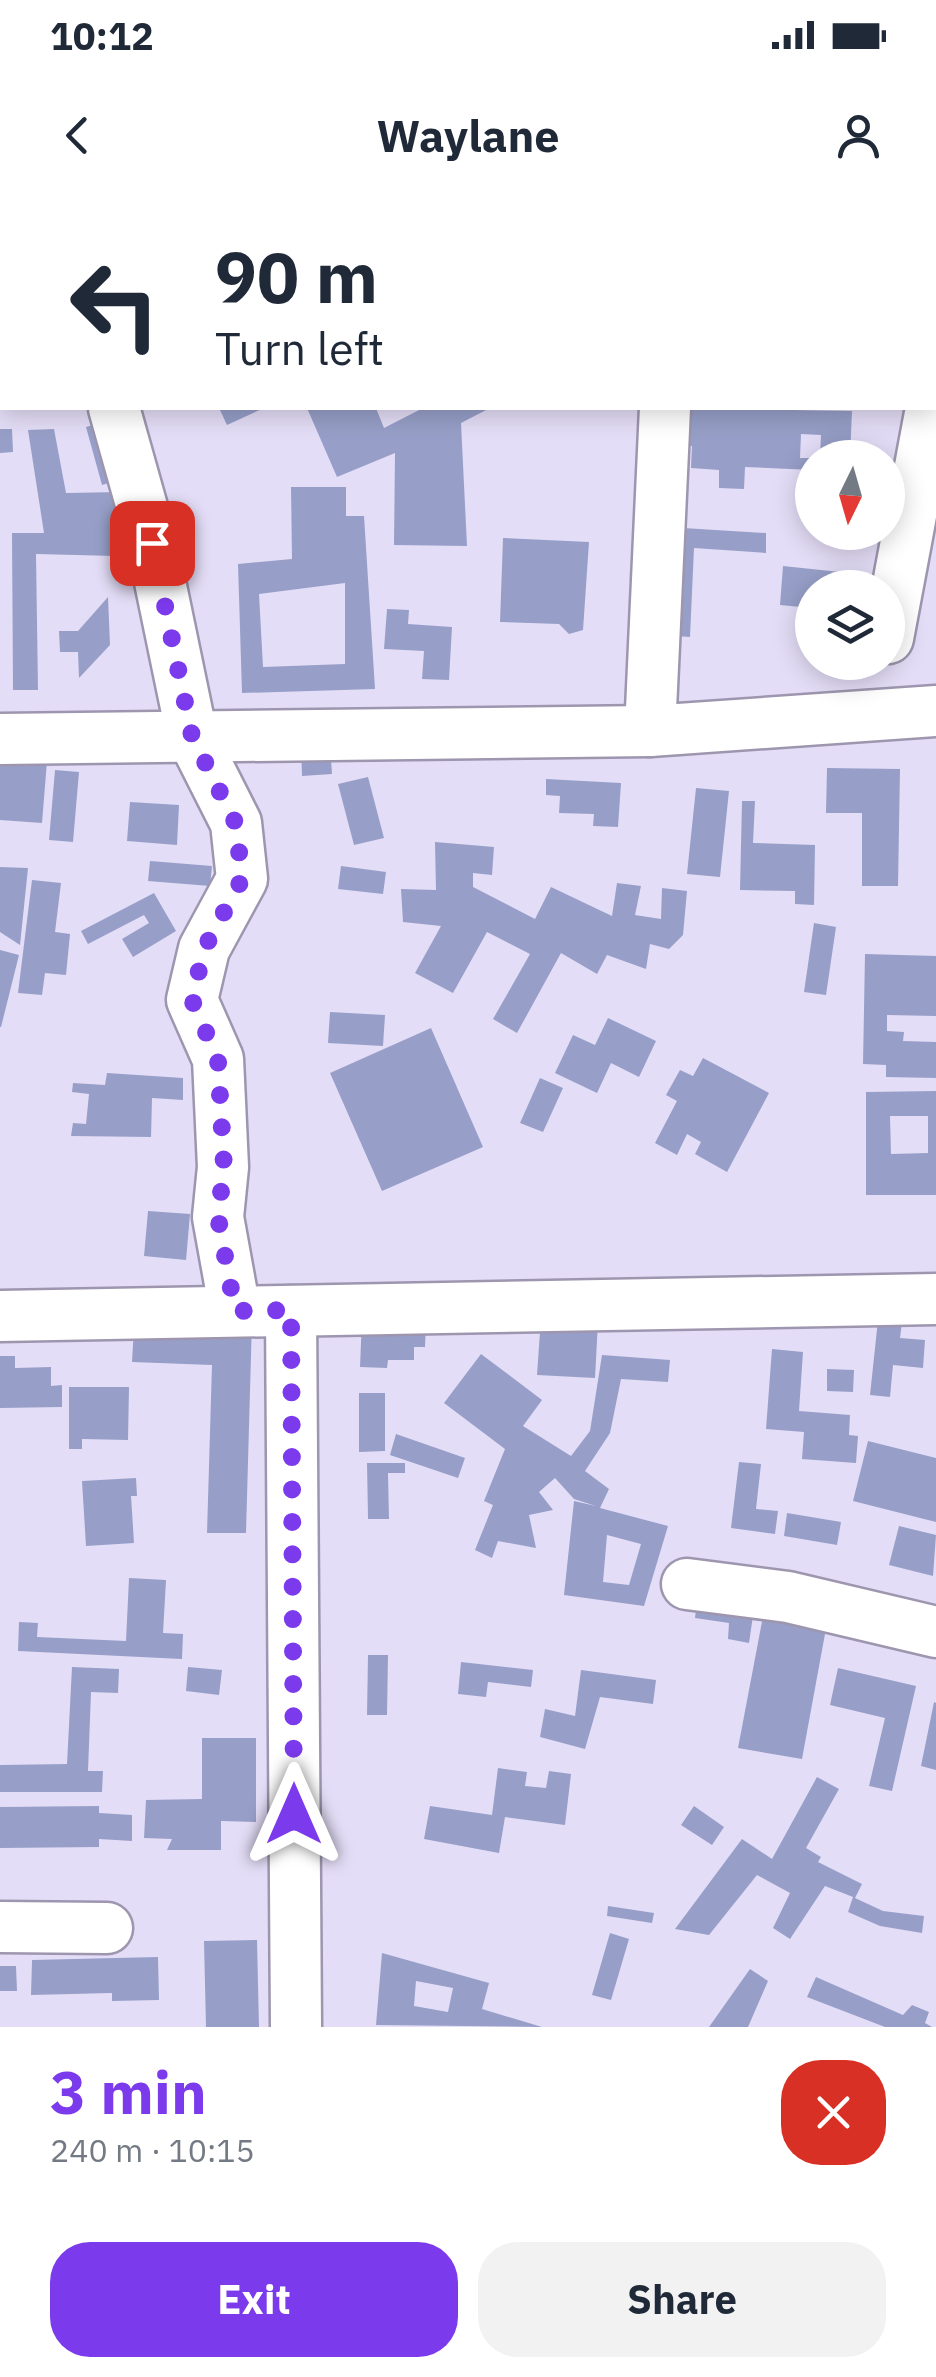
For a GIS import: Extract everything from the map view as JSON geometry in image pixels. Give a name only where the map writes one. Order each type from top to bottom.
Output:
[{"type":"street","points":[[115,410],[152,543],[192,736],[236,824],[242,879],[204,949],[192,1000],[218,1060],[224,1167],[218,1217],[235,1311]]},
{"type":"street","points":[[650,731],[664,410]]},
{"type":"street","points":[[901,570],[931,410]]},
{"type":"street","points":[[873,714],[880,680]]},
{"type":"street","points":[[0,739],[650,731],[936,711]]},
{"type":"street","points":[[0,1316],[936,1299]]},
{"type":"street","points":[[291,1310],[296,2027]]},
{"type":"street","points":[[686,1584],[788,1597],[936,1632]]},
{"type":"street","points":[[0,1927],[107,1928]]},
{"type":"building","points":[[220,410],[260,410],[227,425]]},
{"type":"building","points":[[308,410],[377,410],[384,428],[419,410],[486,410],[461,423],[467,546],[394,545],[395,453],[337,477]]},
{"type":"building","points":[[675,410],[852,411],[851,440],[821,440],[821,435],[801,434],[801,440],[795,440],[795,469],[745,467],[744,489],[719,488],[719,470],[691,468],[692,446],[672,445]]},
{"type":"building","points":[[99,423],[116,481],[102,485],[86,427]]},
{"type":"building","points":[[0,429],[12,429],[13,452],[0,453]]},
{"type":"building","points":[[54,429],[66,493],[121,492],[136,578],[118,577],[115,556],[36,554],[38,690],[13,690],[12,533],[44,533],[28,430]]},
{"type":"building","points":[[291,487],[346,487],[346,516],[364,516],[375,689],[242,693],[238,564],[292,559]],"holes":[[[345,583],[345,664],[263,667],[259,594]]]},
{"type":"building","points":[[667,527],[766,533],[766,553],[694,548],[690,637],[661,635]]},
{"type":"building","points":[[503,538],[589,542],[583,630],[569,634],[559,624],[500,622]]},
{"type":"building","points":[[783,566],[821,570],[795,570],[795,606],[780,605]]},
{"type":"building","points":[[108,597],[110,645],[79,678],[78,652],[60,652],[59,631],[78,631]]},
{"type":"building","points":[[387,609],[409,610],[408,624],[452,627],[449,680],[422,679],[424,651],[384,649]]},
{"type":"building","points":[[330,744],[332,774],[302,776],[301,746]]},
{"type":"building","points":[[0,757],[47,761],[42,823],[0,820]]},
{"type":"building","points":[[827,768],[900,769],[898,886],[862,886],[862,813],[826,813]]},
{"type":"building","points":[[55,770],[79,772],[73,842],[49,840]]},
{"type":"building","points":[[368,777],[384,838],[354,845],[338,784]]},
{"type":"building","points":[[546,779],[621,783],[618,827],[593,826],[594,814],[559,813],[560,796],[546,795]]},
{"type":"building","points":[[696,788],[729,791],[720,877],[687,874]]},
{"type":"building","points":[[742,801],[755,801],[753,843],[815,845],[814,905],[795,904],[795,891],[740,890]]},
{"type":"building","points":[[130,802],[179,805],[177,845],[127,841]]},
{"type":"building","points":[[435,842],[494,847],[492,875],[473,873],[473,887],[535,919],[551,887],[612,916],[617,883],[641,886],[635,915],[661,919],[662,888],[687,891],[683,935],[669,949],[650,944],[646,969],[607,955],[597,974],[561,953],[517,1033],[493,1019],[530,954],[487,932],[453,993],[415,973],[441,926],[403,922],[401,889],[436,890]]},
{"type":"building","points":[[150,861],[212,866],[210,886],[148,881]]},
{"type":"building","points":[[341,866],[386,872],[383,894],[338,889]]},
{"type":"building","points":[[0,867],[28,868],[20,945],[0,932]]},
{"type":"building","points":[[32,880],[61,883],[55,932],[70,934],[66,975],[45,973],[42,995],[18,993]]},
{"type":"building","points":[[154,893],[176,931],[133,957],[122,939],[149,923],[144,915],[88,944],[81,931]]},
{"type":"building","points":[[814,923],[836,927],[826,995],[804,992]]},
{"type":"building","points":[[0,950],[19,955],[1,1027],[0,1027]]},
{"type":"building","points":[[865,954],[936,956],[936,1016],[887,1015],[887,1031],[904,1032],[903,1041],[936,1042],[936,1078],[886,1077],[886,1065],[863,1064]]},
{"type":"building","points":[[330,1012],[385,1015],[383,1046],[328,1043]]},
{"type":"building","points":[[608,1018],[656,1041],[639,1077],[611,1063],[597,1093],[555,1073],[573,1035],[595,1045]]},
{"type":"building","points":[[431,1028],[483,1147],[382,1191],[330,1073]]},
{"type":"building","points":[[703,1058],[769,1093],[727,1172],[695,1154],[701,1142],[687,1134],[677,1155],[655,1143],[677,1101],[666,1095],[680,1070],[693,1076]]},
{"type":"building","points":[[107,1073],[183,1078],[183,1100],[152,1098],[151,1137],[71,1136],[73,1123],[86,1124],[89,1094],[72,1092],[73,1083],[105,1085]]},
{"type":"building","points":[[540,1078],[563,1088],[543,1132],[520,1123]]},
{"type":"building","points":[[936,1091],[936,1195],[866,1195],[866,1092]],"holes":[[[890,1116],[928,1116],[928,1153],[891,1154]]]},
{"type":"building","points":[[148,1211],[190,1214],[186,1260],[144,1256]]},
{"type":"building","points":[[362,1318],[426,1320],[425,1347],[414,1347],[414,1360],[388,1360],[387,1368],[360,1367]]},
{"type":"building","points":[[541,1318],[598,1322],[595,1378],[537,1375]]},
{"type":"building","points":[[252,1320],[246,1533],[207,1533],[212,1365],[132,1362],[134,1327]]},
{"type":"building","points":[[878,1320],[902,1322],[900,1338],[925,1340],[923,1368],[893,1365],[890,1397],[870,1395]]},
{"type":"building","points":[[772,1349],[803,1352],[799,1411],[850,1415],[849,1435],[858,1436],[856,1463],[802,1459],[804,1432],[766,1429]]},
{"type":"building","points":[[481,1354],[542,1400],[523,1426],[571,1456],[590,1431],[602,1355],[670,1360],[668,1382],[621,1379],[610,1433],[585,1471],[609,1489],[600,1508],[668,1526],[644,1606],[564,1595],[574,1501],[596,1506],[574,1499],[555,1478],[539,1492],[553,1510],[529,1515],[536,1548],[498,1541],[492,1558],[475,1550],[493,1505],[484,1501],[505,1449],[444,1403]],"holes":[[[607,1535],[641,1544],[629,1585],[603,1582]]]},
{"type":"building","points":[[0,1356],[15,1356],[15,1368],[51,1367],[51,1386],[62,1385],[62,1407],[0,1408]]},
{"type":"building","points":[[827,1369],[854,1370],[853,1392],[827,1391]]},
{"type":"building","points":[[69,1387],[129,1387],[128,1440],[82,1439],[82,1449],[69,1449]]},
{"type":"building","points":[[359,1393],[385,1393],[385,1451],[359,1452]]},
{"type":"building","points":[[396,1434],[465,1458],[458,1478],[390,1455]]},
{"type":"building","points":[[868,1441],[936,1458],[936,1522],[853,1501]]},
{"type":"building","points":[[739,1462],[761,1464],[756,1509],[778,1511],[775,1534],[731,1528]]},
{"type":"building","points":[[367,1463],[405,1463],[405,1473],[388,1473],[389,1519],[368,1519]]},
{"type":"building","points":[[136,1478],[137,1496],[131,1496],[134,1543],[86,1546],[82,1481]]},
{"type":"building","points":[[787,1513],[841,1522],[837,1545],[784,1536]]},
{"type":"building","points":[[899,1526],[936,1535],[933,1576],[889,1565]]},
{"type":"building","points":[[129,1578],[166,1580],[163,1633],[183,1634],[182,1659],[18,1651],[19,1622],[38,1623],[37,1637],[126,1641]]},
{"type":"building","points":[[698,1594],[755,1602],[749,1643],[728,1639],[729,1623],[695,1618]]},
{"type":"building","points":[[764,1611],[827,1623],[802,1759],[738,1748]]},
{"type":"building","points":[[368,1655],[388,1655],[387,1715],[367,1715]]},
{"type":"building","points":[[461,1662],[533,1670],[531,1687],[488,1682],[486,1697],[458,1694]]},
{"type":"building","points":[[72,1667],[119,1669],[118,1693],[91,1692],[88,1771],[103,1771],[102,1792],[0,1792],[0,1765],[67,1764]]},
{"type":"building","points":[[188,1667],[222,1670],[219,1695],[186,1691]]},
{"type":"building","points":[[838,1668],[916,1686],[892,1791],[869,1786],[885,1718],[830,1705]]},
{"type":"building","points":[[581,1670],[656,1680],[653,1704],[600,1697],[585,1749],[540,1737],[545,1709],[575,1716]]},
{"type":"building","points":[[936,1703],[936,1770],[921,1766]]},
{"type":"building","points":[[202,1738],[256,1738],[256,1822],[221,1821],[221,1850],[167,1850],[172,1839],[144,1838],[146,1800],[202,1799]]},
{"type":"building","points":[[498,1768],[527,1772],[525,1786],[546,1788],[549,1771],[571,1774],[565,1825],[505,1817],[499,1853],[424,1839],[430,1806],[492,1815]]},
{"type":"building","points":[[817,1777],[839,1789],[806,1848],[821,1857],[818,1862],[862,1884],[855,1898],[883,1911],[924,1916],[922,1933],[880,1926],[848,1912],[853,1897],[825,1886],[790,1939],[773,1928],[790,1893],[757,1875],[709,1935],[675,1929],[742,1839],[772,1859]]},
{"type":"building","points":[[99,1806],[99,1813],[132,1815],[132,1841],[99,1839],[99,1847],[0,1848],[0,1807]]},
{"type":"building","points":[[694,1806],[724,1827],[712,1845],[681,1825]]},
{"type":"building","points":[[608,1906],[654,1913],[652,1923],[607,1916]]},
{"type":"building","points":[[610,1933],[629,1939],[611,2000],[592,1995]]},
{"type":"building","points":[[257,1940],[259,2027],[206,2027],[204,1941]]},
{"type":"building","points":[[382,1953],[489,1983],[482,2009],[542,2027],[376,2025]],"holes":[[[416,1981],[453,1988],[448,2012],[414,2006]]]},
{"type":"building","points":[[158,1957],[159,2000],[112,2001],[112,1993],[31,1995],[32,1960]]},
{"type":"building","points":[[0,1966],[16,1966],[17,1991],[0,1991]]},
{"type":"building","points":[[750,1969],[768,1981],[748,2027],[709,2027]]},
{"type":"building","points":[[816,1977],[903,2015],[912,2005],[929,2012],[925,2023],[932,2027],[885,2027],[807,1997]]},
{"type":"route","points":[[152,543],[192,736],[236,824],[242,879],[204,949],[192,1000],[218,1060],[224,1167],[218,1217],[225,1262],[235,1311],[291,1310],[294,1814]]}]
